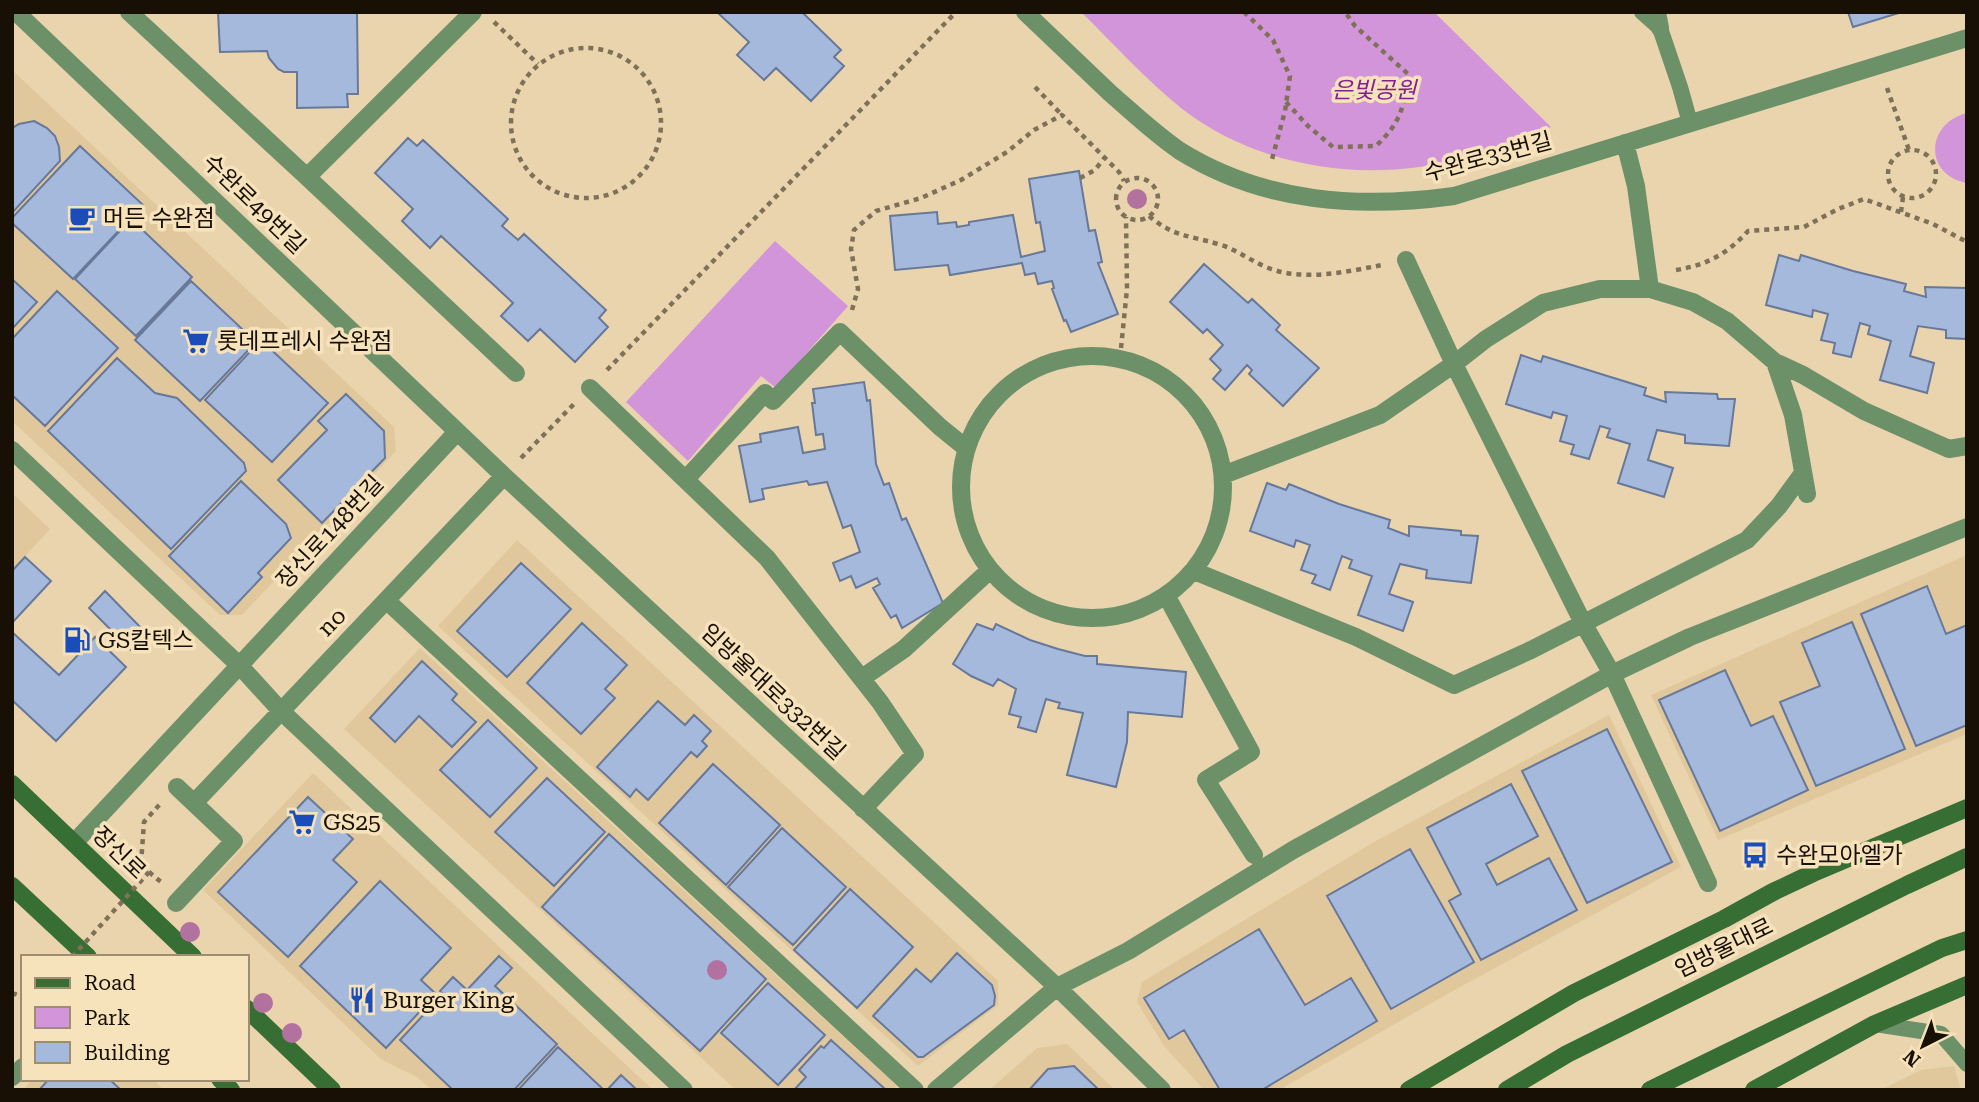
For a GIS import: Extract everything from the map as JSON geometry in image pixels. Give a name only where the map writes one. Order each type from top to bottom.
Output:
[{"type":"main road","name":"장신로","points":[[12,784],[191,955]]},
{"type":"main road","points":[[1409,1090],[1574,993],[1773,892],[1967,808]]},
{"type":"main road","name":"임방울대로","points":[[1507,1090],[1579,1048],[1907,885],[1967,858]]},
{"type":"main road","points":[[15,893],[86,955]]},
{"type":"main road","points":[[1650,1090],[1942,948],[1967,940]]},
{"type":"main road","points":[[1754,1090],[1875,1024],[1967,985]]},
{"type":"main road","points":[[248,1010],[332,1090]]},
{"type":"street","name":"수완로49번길","points":[[16,12],[457,432]]},
{"type":"street","points":[[129,12],[516,373]]},
{"type":"street","points":[[307,177],[473,12]]},
{"type":"street","name":"수완로33번길","points":[[1025,12],[1147,126],[1204,164],[1263,187],[1296,196],[1371,204],[1415,202],[1454,196],[1967,38]]},
{"type":"street","points":[[1625,144],[1636,186],[1649,283]]},
{"type":"street","points":[[1406,260],[1454,364],[1583,623],[1612,674],[1708,883]]},
{"type":"street","points":[[1223,475],[1380,415],[1543,303],[1600,289],[1649,283],[1693,302],[1727,321],[1775,362],[1803,375],[1864,411],[1949,449],[1967,446]]},
{"type":"street","points":[[686,478],[765,393],[774,401],[840,332],[940,427],[966,448]]},
{"type":"street","points":[[1079,356],[1120,358],[1154,371],[1176,386],[1194,404],[1208,425],[1218,449],[1223,475],[1223,500],[1218,526],[1208,550],[1194,571],[1166,595],[1130,613],[1105,618],[1079,618],[1054,613],[1030,603],[1008,588],[990,570],[976,548],[966,524],[961,499],[961,473],[966,448],[976,424],[990,403],[1008,385],[1030,371],[1054,360],[1079,356]]},
{"type":"street","points":[[1775,362],[1793,415],[1807,494]]},
{"type":"street","points":[[590,388],[767,558],[862,678],[915,754],[863,809]]},
{"type":"street","name":"임방울대로332번길","points":[[457,432],[1056,987],[1162,1090]]},
{"type":"street","name":"장신로148번길","points":[[74,843],[457,432]]},
{"type":"street","points":[[12,450],[240,666],[281,711],[684,1090]]},
{"type":"street","points":[[1194,571],[1356,637],[1454,685],[1531,650],[1747,540],[1779,506],[1803,473]]},
{"type":"street","name":"no","points":[[195,802],[503,476]]},
{"type":"street","points":[[936,1090],[1056,987],[1105,963],[1293,850],[1612,674],[1690,637],[1967,527]]},
{"type":"street","points":[[862,678],[904,649],[990,570]]},
{"type":"street","points":[[1166,595],[1251,752],[1206,780],[1254,855]]},
{"type":"street","points":[[387,601],[915,1090]]},
{"type":"street","points":[[175,897],[234,841],[177,787]]},
{"type":"lane","points":[[1642,12],[1658,20],[1681,86],[1690,123]]},
{"type":"lane","points":[[1875,1024],[1941,1034],[1967,1064]]},
{"type":"path","points":[[503,476],[956,12]]},
{"type":"path","points":[[1244,12],[1273,40],[1290,76],[1273,156],[1263,187]]},
{"type":"path","points":[[1286,102],[1308,126],[1333,147],[1376,146],[1394,129],[1405,101],[1408,74],[1355,26],[1346,12]]},
{"type":"path","points":[[492,21],[538,64]]},
{"type":"path","points":[[583,47],[603,49],[621,56],[637,67],[650,82],[662,120],[660,140],[653,158],[642,174],[627,187],[609,195],[589,199],[569,197],[551,190],[535,178],[522,163],[510,126],[512,106],[519,88],[538,64],[563,51],[583,47]]},
{"type":"path","points":[[1886,83],[1909,150]]},
{"type":"path","points":[[1035,87],[1105,157],[1124,181]]},
{"type":"path","points":[[840,332],[850,317],[858,289],[851,249],[854,229],[876,211],[921,198],[961,180],[1007,152],[1034,130],[1062,115]]},
{"type":"path","points":[[1909,150],[1920,151],[1929,157],[1935,167],[1933,187],[1924,195],[1914,198],[1903,197],[1895,191],[1889,182],[1887,171],[1891,161],[1899,153],[1909,150]]},
{"type":"path","points":[[1080,178],[1094,170],[1105,157]]},
{"type":"path","points":[[1133,177],[1151,183],[1158,200],[1149,216],[1140,220],[1126,217],[1117,207],[1115,197],[1124,181],[1133,177]]},
{"type":"path","points":[[1901,212],[1903,197]]},
{"type":"path","points":[[1649,283],[1698,266],[1733,248],[1748,231],[1804,227],[1864,199],[1933,223],[1967,242]]},
{"type":"path","points":[[1149,216],[1161,227],[1181,236],[1216,243],[1238,251],[1264,267],[1286,274],[1311,275],[1406,260]]},
{"type":"path","points":[[1120,358],[1127,289],[1126,217]]},
{"type":"path","points":[[74,955],[149,872],[141,863],[144,822],[177,787]]},
{"type":"shaded area","points":[[12,70],[394,427],[396,451],[242,615],[220,615],[12,421]]},
{"type":"shaded area","points":[[12,493],[50,529],[12,571]]},
{"type":"shaded area","points":[[517,540],[998,981],[998,1005],[918,1066],[438,626]]},
{"type":"shaded area","points":[[1967,555],[1967,734],[1718,840],[1651,695]]},
{"type":"shaded area","points":[[420,648],[897,1086],[892,1090],[736,1090],[344,729]]},
{"type":"shaded area","points":[[1609,715],[1681,867],[1451,992],[1279,1090],[1204,1090],[1164,1046],[1137,1002],[1142,982],[1374,842]]},
{"type":"shaded area","points":[[313,773],[653,1090],[432,1090],[417,1077],[382,1060],[203,890]]},
{"type":"shaded area","points":[[1067,1044],[1115,1090],[989,1090],[1037,1048]]},
{"type":"shaded area","points":[[1954,1066],[1961,1090],[1881,1090],[1921,1070]]},
{"type":"shaded area","points":[[31,1081],[155,1081],[164,1090],[23,1090]]},
{"type":"green space","name":"은빛공원","points":[[1081,12],[1434,12],[1551,127],[1463,158],[1415,167],[1344,169],[1275,156],[1241,144],[1210,128],[1181,108]]},
{"type":"green space","points":[[1967,113],[1967,183],[1953,178],[1943,170],[1935,149],[1937,137],[1944,127],[1953,119]]},
{"type":"green space","points":[[775,241],[848,306],[776,388],[761,376],[688,461],[626,402]]},
{"type":"building","points":[[218,12],[357,12],[358,94],[347,94],[348,107],[297,108],[297,72],[278,69],[267,51],[220,52]]},
{"type":"building","points":[[717,12],[802,12],[841,50],[834,57],[844,66],[811,101],[776,68],[764,80],[737,55],[749,42]]},
{"type":"building","points":[[1848,12],[1902,12],[1853,27]]},
{"type":"building","points":[[34,121],[55,136],[60,161],[12,213],[12,125],[14,127]]},
{"type":"building","points":[[408,138],[417,146],[423,140],[508,219],[502,226],[518,240],[524,234],[606,310],[599,318],[608,327],[575,362],[540,329],[528,341],[501,316],[513,303],[441,236],[430,248],[402,221],[413,209],[375,173]]},
{"type":"building","points":[[80,146],[143,205],[73,279],[12,223],[12,218]]},
{"type":"building","points":[[1079,171],[1089,231],[1095,230],[1102,262],[1098,263],[1118,314],[1071,332],[1052,289],[1052,281],[1038,284],[1035,273],[1025,275],[1022,263],[950,275],[948,265],[895,270],[890,216],[937,212],[938,224],[956,222],[957,227],[969,225],[969,222],[1013,215],[1021,257],[1045,251],[1040,222],[1036,223],[1029,179]]},
{"type":"building","points":[[131,219],[192,277],[136,336],[75,279]]},
{"type":"building","points":[[1779,255],[1799,261],[1801,255],[1906,284],[1904,291],[1926,297],[1925,287],[1967,288],[1967,339],[1946,338],[1946,330],[1918,326],[1910,356],[1934,363],[1927,393],[1880,380],[1891,341],[1868,334],[1870,326],[1860,323],[1851,357],[1833,353],[1835,343],[1821,340],[1828,314],[1813,310],[1812,317],[1766,305]]},
{"type":"building","points":[[1204,264],[1248,303],[1252,299],[1280,325],[1276,330],[1319,368],[1283,406],[1249,374],[1252,370],[1247,365],[1225,390],[1213,379],[1221,370],[1210,359],[1223,345],[1207,329],[1203,333],[1170,302]]},
{"type":"building","points":[[12,279],[37,302],[12,329]]},
{"type":"building","name":"롯데프레시 수완점","points":[[191,281],[256,342],[200,401],[135,340]]},
{"type":"building","points":[[57,291],[118,348],[45,426],[12,395],[12,339]]},
{"type":"building","points":[[261,340],[328,403],[272,462],[205,400]]},
{"type":"building","points":[[1521,355],[1541,362],[1543,356],[1646,388],[1644,395],[1666,402],[1665,392],[1717,394],[1718,399],[1735,399],[1729,446],[1685,443],[1685,435],[1657,430],[1648,460],[1673,468],[1664,497],[1618,483],[1630,444],[1607,437],[1610,429],[1600,426],[1589,459],[1571,454],[1574,445],[1560,441],[1567,416],[1553,412],[1551,418],[1506,404]]},
{"type":"building","points":[[117,358],[155,393],[177,398],[244,463],[246,471],[171,549],[48,431]]},
{"type":"building","points":[[864,382],[867,401],[870,400],[876,464],[884,485],[889,483],[902,520],[906,518],[943,603],[902,628],[896,615],[891,618],[873,588],[880,584],[877,578],[856,588],[851,576],[840,581],[833,563],[860,552],[851,525],[843,528],[827,482],[809,485],[807,481],[762,489],[764,499],[750,502],[739,446],[761,442],[760,434],[798,427],[803,453],[825,449],[823,434],[816,435],[813,389]]},
{"type":"building","points":[[346,394],[384,431],[385,458],[322,523],[278,480],[327,430],[318,421]]},
{"type":"building","points":[[241,481],[286,524],[291,538],[258,573],[262,577],[228,613],[169,556]]},
{"type":"building","points":[[1267,483],[1286,490],[1289,484],[1390,520],[1388,528],[1409,536],[1409,526],[1461,531],[1461,535],[1478,536],[1471,583],[1426,578],[1427,570],[1400,564],[1389,594],[1413,602],[1403,631],[1358,615],[1372,576],[1349,568],[1352,560],[1342,556],[1330,590],[1312,583],[1316,575],[1301,570],[1310,545],[1296,540],[1294,547],[1250,531]]},
{"type":"building","points":[[25,557],[51,581],[12,623],[12,571]]},
{"type":"building","points":[[521,563],[571,609],[507,677],[457,631]]},
{"type":"building","points":[[1927,586],[1946,634],[1967,625],[1967,725],[1916,746],[1861,614]]},
{"type":"building","points":[[105,591],[147,634],[131,650],[89,608]]},
{"type":"building","points":[[1852,622],[1905,749],[1816,786],[1780,702],[1820,686],[1802,643]]},
{"type":"building","points":[[582,623],[627,665],[605,689],[615,698],[581,734],[527,683]]},
{"type":"building","points":[[977,624],[993,630],[996,624],[1030,640],[1058,649],[1085,656],[1097,656],[1097,664],[1186,672],[1182,717],[1128,712],[1127,742],[1116,787],[1067,775],[1083,713],[1058,708],[1060,703],[1046,699],[1036,732],[1018,727],[1021,717],[1009,714],[1016,689],[998,679],[993,686],[953,664]]},
{"type":"building","points":[[12,632],[59,675],[95,637],[126,667],[56,741],[12,700]]},
{"type":"building","points":[[422,661],[457,694],[452,700],[476,722],[452,747],[419,716],[395,742],[370,718]]},
{"type":"building","points":[[1725,670],[1751,726],[1773,716],[1808,790],[1720,831],[1659,700]]},
{"type":"building","points":[[658,701],[685,725],[694,715],[711,731],[702,741],[707,746],[697,757],[691,752],[648,800],[636,789],[630,797],[597,767]]},
{"type":"building","points":[[488,720],[537,768],[490,817],[440,770]]},
{"type":"building","points":[[1607,729],[1672,862],[1587,903],[1522,771]]},
{"type":"building","points":[[713,764],[780,825],[726,885],[659,823]]},
{"type":"building","points":[[547,778],[605,832],[554,886],[495,832]]},
{"type":"building","points":[[1511,784],[1538,836],[1486,864],[1497,885],[1549,858],[1577,910],[1481,960],[1449,901],[1461,894],[1427,828]]},
{"type":"building","points":[[308,797],[353,839],[333,860],[357,882],[288,957],[218,892]]},
{"type":"building","points":[[782,828],[846,887],[793,945],[728,887]]},
{"type":"building","points":[[609,834],[766,979],[700,1051],[542,907]]},
{"type":"building","points":[[1410,849],[1474,962],[1391,1009],[1327,896]]},
{"type":"building","points":[[380,881],[451,948],[421,980],[436,994],[386,1048],[300,966]]},
{"type":"building","points":[[850,889],[913,947],[857,1008],[794,950]]},
{"type":"building","points":[[1259,929],[1305,1005],[1351,978],[1377,1021],[1262,1090],[1220,1090],[1184,1030],[1169,1039],[1144,998]]},
{"type":"building","points":[[957,953],[992,985],[994,1005],[923,1057],[918,1057],[873,1016],[916,969],[931,982]]},
{"type":"building","points":[[499,956],[512,968],[495,986],[557,1044],[514,1090],[453,1090],[400,1040],[443,994],[440,991],[453,977],[467,990]]},
{"type":"building","points":[[768,983],[825,1035],[778,1085],[721,1033]]},
{"type":"building","points":[[831,1040],[885,1089],[794,1090],[806,1077],[799,1070],[821,1046],[824,1048]]},
{"type":"building","points":[[558,1047],[604,1090],[518,1090]]},
{"type":"building","points":[[1074,1066],[1099,1090],[1029,1090],[1048,1069]]},
{"type":"building","points":[[621,1075],[637,1090],[607,1090]]},
{"type":"building","points":[[47,1081],[111,1081],[121,1090],[39,1090]]},
{"type":"place","name":"머든 수완점","points":[[82,218]]},
{"type":"place","name":"롯데프레시 수완점","points":[[196,341]]},
{"type":"place","name":"GS칼텍스","points":[[77,640]]},
{"type":"place","name":"GS25","points":[[302,822]]},
{"type":"place","name":"수완모아엘가","points":[[1755,855]]},
{"type":"place","name":"Burger King","points":[[362,1000]]}]
